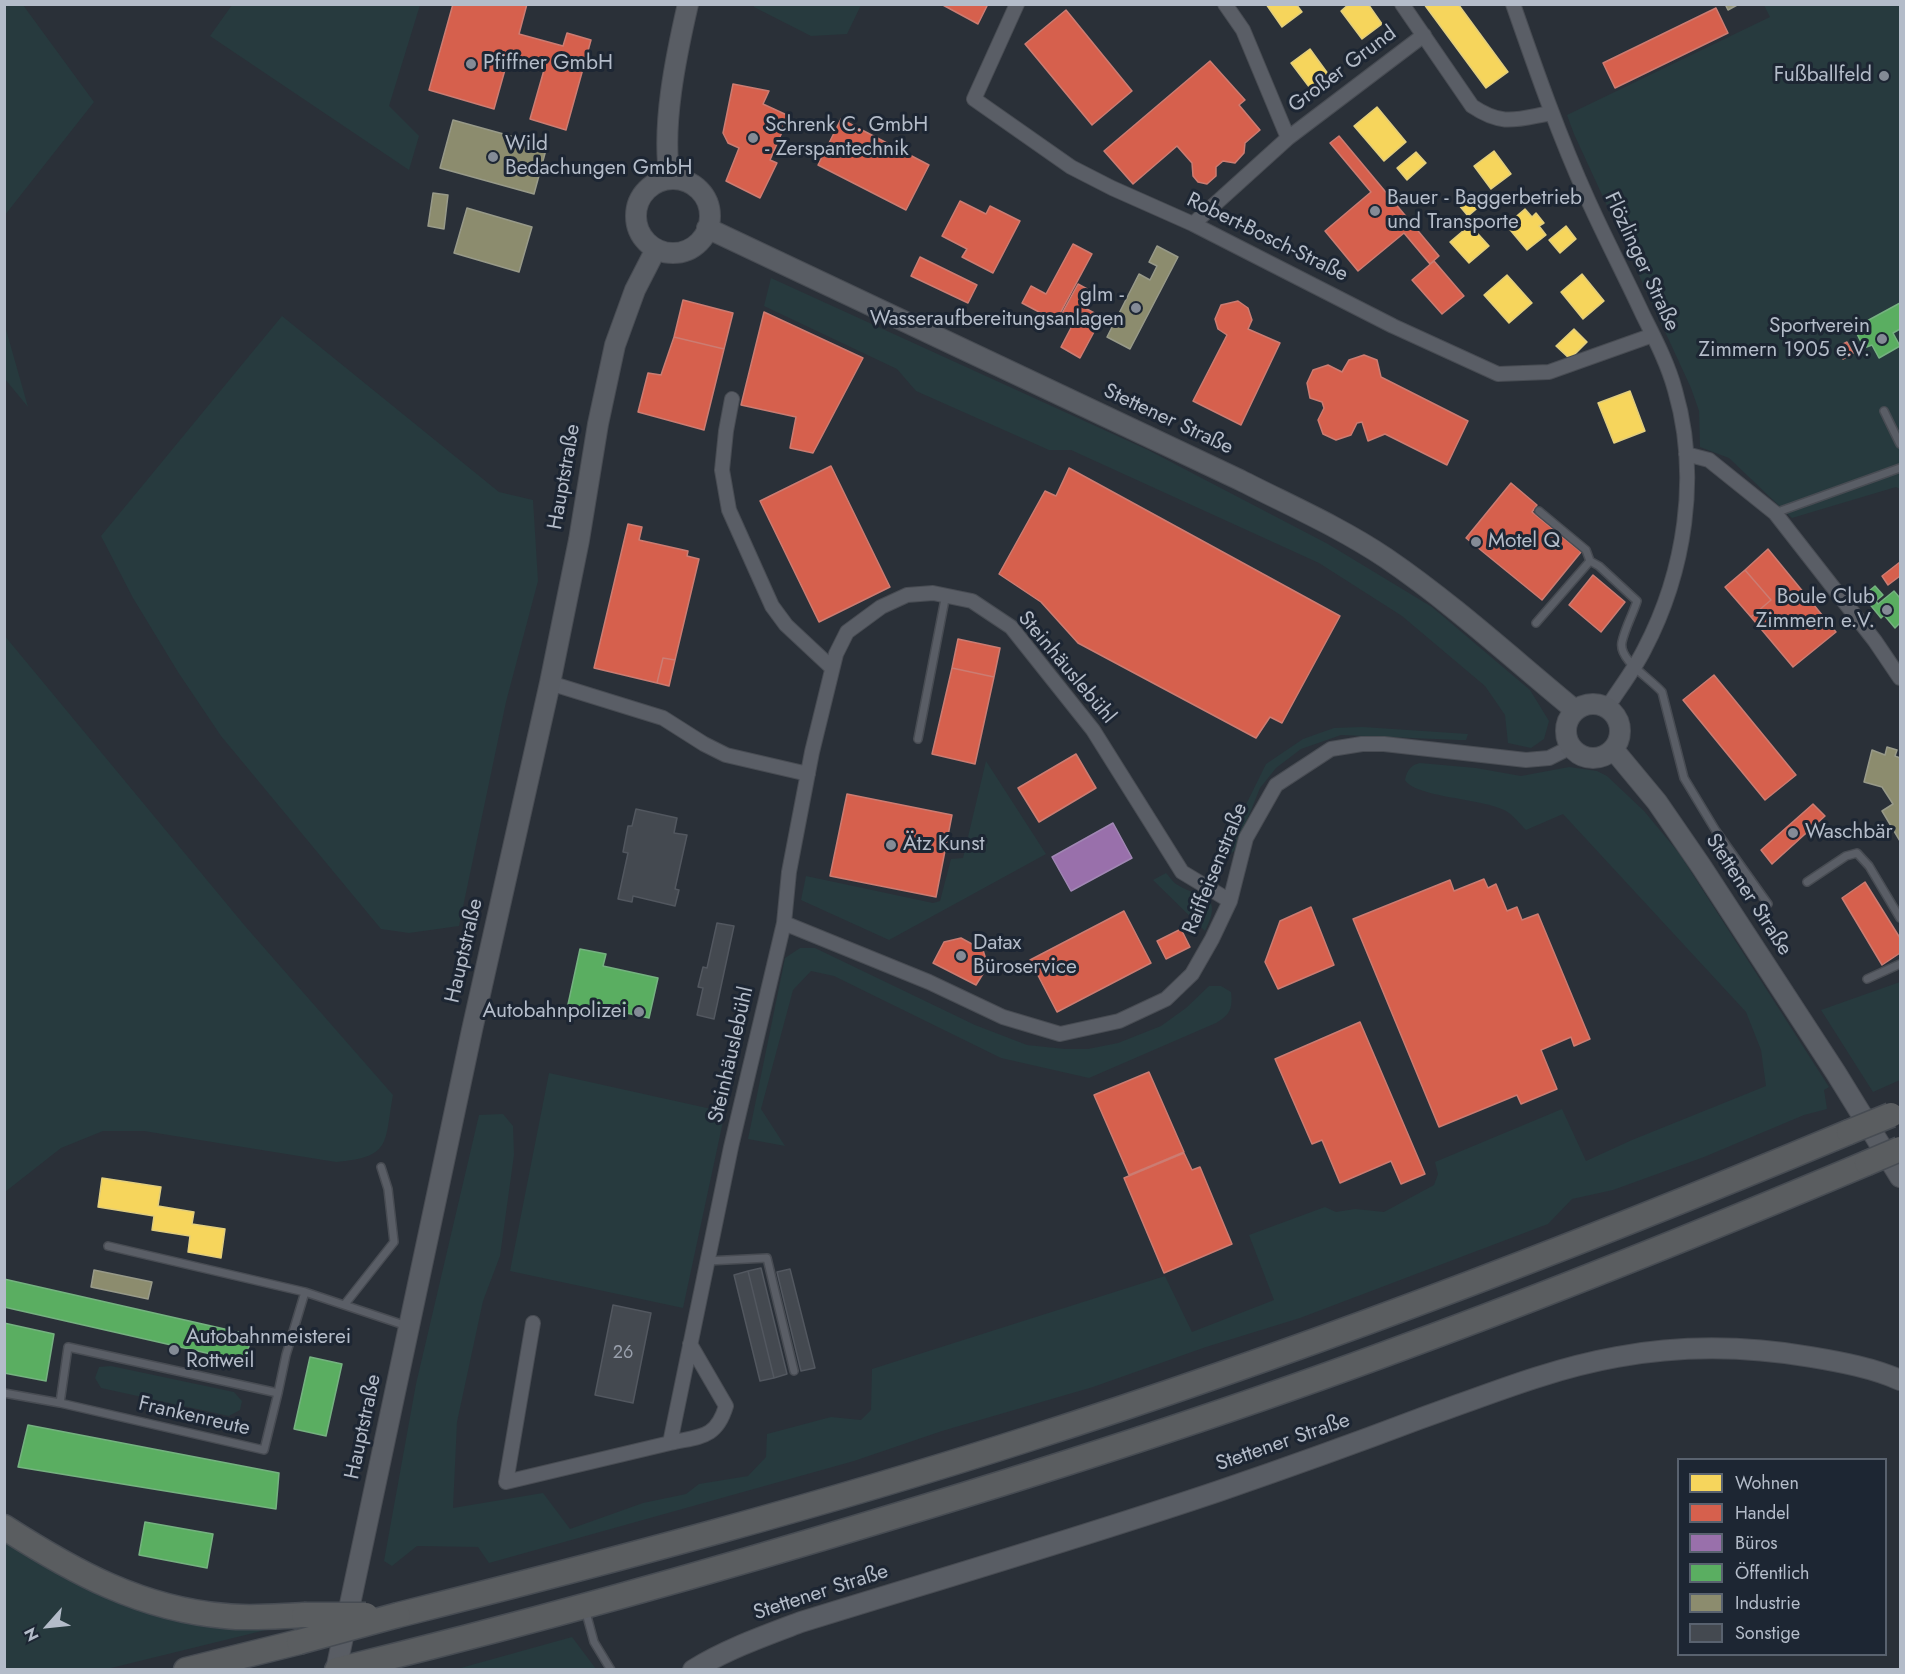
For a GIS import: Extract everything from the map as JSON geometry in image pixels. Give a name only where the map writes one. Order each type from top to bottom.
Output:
[{"type":"highway","points":[[186,1670],[596,1565],[966,1459],[1081,1422],[1316,1341],[1529,1262],[1689,1199],[1896,1112]]},
{"type":"highway","points":[[336,1670],[723,1567],[975,1492],[1240,1405],[1405,1347],[1534,1298],[1702,1232],[1900,1149]]},
{"type":"highway","points":[[4,1527],[63,1564],[105,1585],[148,1601],[188,1611],[226,1617],[398,1615]]},
{"type":"street","points":[[670,179],[669,116],[688,4]]},
{"type":"street","name":"Robert-Bosch-Straße","points":[[1017,4],[974,99],[1071,167],[1193,224],[1393,326],[1498,374],[1549,372],[1653,335]]},
{"type":"street","name":"Großer Grund","points":[[1225,4],[1243,30],[1288,138]]},
{"type":"street","points":[[1402,4],[1472,106],[1484,114],[1505,121],[1551,113]]},
{"type":"street","name":"Flözlinger Straße","points":[[1513,4],[1551,113],[1587,199],[1653,335],[1675,388],[1683,421],[1686,454],[1683,542],[1674,574],[1644,651],[1607,708]]},
{"type":"street","name":"Großer Grund","points":[[1193,224],[1288,138],[1424,35]]},
{"type":"street","points":[[670,179],[682,180],[693,185],[708,204],[707,228],[695,245],[687,250],[666,252],[656,249],[642,236],[636,218],[636,208],[640,199],[652,185],[670,179]]},
{"type":"street","name":"Stettener Straße","points":[[707,228],[1240,480],[1323,522],[1385,557],[1575,710]]},
{"type":"street","name":"Hauptstraße","points":[[336,1670],[472,1030],[550,683],[615,345],[635,290],[656,249]]},
{"type":"street","points":[[732,399],[722,470],[729,510],[772,606],[786,625],[832,668]]},
{"type":"street","points":[[1686,454],[1709,460],[1775,513],[1875,641],[1900,678]]},
{"type":"street","name":"Steinhäuslebühl","points":[[670,1443],[706,1262],[784,922],[789,872],[808,774],[832,668],[847,632],[880,607],[907,596],[933,593],[972,601],[1011,627],[1093,730],[1182,872],[1230,901]]},
{"type":"street","points":[[550,683],[663,718],[726,755],[808,774]]},
{"type":"street","points":[[1589,704],[1598,704],[1607,708],[1617,718],[1620,726],[1620,734],[1613,749],[1596,758],[1578,754],[1571,747],[1565,732],[1566,724],[1575,710],[1589,704]]},
{"type":"street","name":"Raiffeisenstraße","points":[[784,922],[929,982],[1003,1017],[1060,1034],[1119,1021],[1166,999],[1192,974],[1230,901],[1246,838],[1272,789],[1331,749],[1362,744],[1384,744],[1526,760],[1549,758],[1571,747]]},
{"type":"street","name":"Stettener Straße","points":[[1613,749],[1657,802],[1695,857],[1836,1072],[1900,1177]]},
{"type":"street","points":[[533,1323],[506,1482],[709,1434],[722,1422],[726,1406],[690,1344]]},
{"type":"street","name":"Stettener Straße","points":[[693,1670],[714,1657],[801,1622],[1151,1514],[1507,1387],[1561,1370],[1616,1357],[1670,1349],[1722,1348],[1777,1351],[1838,1361],[1900,1380]]},
{"type":"lane","points":[[1884,411],[1900,444]]},
{"type":"lane","points":[[1775,513],[1900,468]]},
{"type":"lane","points":[[1539,511],[1586,550],[1590,561],[1599,566],[1637,601],[1622,642],[1622,652],[1662,692],[1684,778],[1716,831],[1768,904]]},
{"type":"lane","points":[[1536,623],[1590,561]]},
{"type":"lane","points":[[918,739],[946,594]]},
{"type":"lane","points":[[1807,882],[1846,856],[1857,854],[1869,866],[1900,918]]},
{"type":"lane","points":[[1867,979],[1900,964]]},
{"type":"lane","points":[[345,1304],[394,1242],[388,1189],[381,1167]]},
{"type":"lane","points":[[108,1246],[305,1292],[410,1327]]},
{"type":"lane","points":[[706,1262],[767,1258],[794,1371]]},
{"type":"lane","name":"Frankenreute","points":[[4,1394],[60,1403],[264,1450],[286,1355],[305,1292]]},
{"type":"lane","name":"Frankenreute","points":[[60,1403],[68,1347],[278,1393]]},
{"type":"lane","points":[[584,1605],[594,1642],[611,1670]]},
{"type":"green space","points":[[5,4],[23,5],[94,102],[5,215]]},
{"type":"green space","points":[[754,4],[861,5],[847,34],[811,36],[754,7]]},
{"type":"green space","points":[[232,5],[420,5],[389,106],[419,136],[409,170],[210,36]]},
{"type":"green space","points":[[1764,5],[1900,5],[1900,489],[1896,487],[1792,518],[1729,458],[1700,447],[1699,411],[1691,388],[1567,115],[1770,17]]},
{"type":"green space","points":[[771,278],[1148,450],[1328,544],[1432,607],[1530,690],[1549,721],[1544,739],[1531,748],[1508,743],[1505,715],[1485,686],[1402,616],[1319,563],[1071,450],[1049,450],[916,391],[897,369],[764,306]]},
{"type":"green space","points":[[282,316],[499,492],[533,500],[538,581],[506,702],[459,926],[409,933],[381,929],[221,736],[178,672],[133,598],[101,536]]},
{"type":"green space","points":[[5,326],[28,407],[5,379]]},
{"type":"green space","points":[[4,635],[245,926],[393,1095],[386,1136],[376,1152],[354,1160],[336,1162],[144,1131],[103,1131],[61,1148],[5,1192]]},
{"type":"green space","points":[[1363,727],[1468,734],[1466,740],[1341,735],[1301,749],[1276,768],[1260,788],[1235,850],[1221,863],[1233,831],[1266,764],[1303,739],[1334,728]]},
{"type":"green space","points":[[986,761],[1046,854],[889,940],[801,900],[806,876],[933,903],[940,901],[951,859],[963,858]]},
{"type":"green space","points":[[1420,763],[1476,768],[1521,776],[1569,767],[1597,771],[1607,776],[1644,811],[1679,853],[1829,1087],[1824,1090],[1827,1109],[1804,1115],[1704,1157],[1613,1190],[1572,1199],[1548,1224],[1300,1318],[1206,1347],[1093,1387],[942,1431],[854,1461],[489,1563],[478,1547],[417,1546],[392,1566],[384,1561],[416,1384],[479,1115],[503,1114],[513,1126],[514,1155],[500,1256],[483,1301],[457,1422],[453,1508],[543,1493],[570,1529],[643,1503],[686,1494],[699,1484],[748,1476],[766,1457],[767,1434],[831,1417],[861,1420],[871,1410],[872,1369],[1165,1276],[1192,1332],[1274,1300],[1249,1235],[1325,1207],[1336,1212],[1355,1209],[1384,1212],[1434,1185],[1438,1174],[1435,1162],[1562,1109],[1586,1161],[1766,1086],[1761,1050],[1746,1012],[1563,814],[1526,830],[1509,813],[1496,807],[1422,791],[1412,786],[1405,780],[1407,774],[1411,767]]},
{"type":"green space","points":[[1166,873],[1176,884],[1201,895],[1211,903],[1212,909],[1205,931],[1153,880]]},
{"type":"green space","points":[[800,948],[815,948],[975,1025],[1027,1045],[1088,1049],[1118,1043],[1161,1026],[1186,1008],[1209,986],[1221,986],[1231,992],[1230,1011],[1216,1023],[1089,1078],[1001,1058],[834,976],[811,971],[793,990],[761,1109],[785,1146],[748,1139],[785,958]]},
{"type":"green space","points":[[1900,982],[1900,1080],[1873,1092],[1821,1010]]},
{"type":"green space","points":[[549,1073],[725,1112],[683,1308],[510,1271]]},
{"type":"green space","points":[[111,1366],[234,1392],[242,1401],[240,1410],[229,1416],[101,1388],[95,1378],[99,1367]]},
{"type":"green space","points":[[4,1537],[76,1580],[282,1626],[107,1669],[5,1669]]},
{"type":"green space","points":[[572,1637],[596,1669],[457,1669]]},
{"type":"building: Wohnen","points":[[1266,4],[1296,4],[1302,12],[1282,27]]},
{"type":"building: Wohnen","points":[[1349,4],[1368,4],[1382,24],[1362,39],[1341,11]]},
{"type":"building: Wohnen","points":[[1424,4],[1458,4],[1508,72],[1486,88]]},
{"type":"building: Wohnen","points":[[1310,49],[1331,78],[1313,92],[1291,63]]},
{"type":"building: Wohnen","points":[[1377,107],[1406,142],[1384,161],[1354,126]]},
{"type":"building: Wohnen","points":[[1494,151],[1511,174],[1491,189],[1474,166]]},
{"type":"building: Wohnen","points":[[1416,152],[1426,163],[1407,180],[1397,168]]},
{"type":"building: Wohnen","points":[[1470,193],[1481,205],[1468,216],[1458,204]]},
{"type":"building: Wohnen","points":[[1525,209],[1532,217],[1536,213],[1544,223],[1539,226],[1546,235],[1527,250],[1506,225]]},
{"type":"building: Wohnen","points":[[1470,225],[1489,246],[1469,263],[1450,242]]},
{"type":"building: Wohnen","points":[[1566,226],[1576,239],[1560,253],[1549,240]]},
{"type":"building: Wohnen","points":[[1582,274],[1604,301],[1583,319],[1561,292]]},
{"type":"building: Wohnen","points":[[1507,275],[1532,303],[1509,323],[1484,295]]},
{"type":"building: Wohnen","points":[[1574,329],[1587,342],[1570,359],[1556,346]]},
{"type":"building: Wohnen","points":[[1630,391],[1645,431],[1614,443],[1598,403]]},
{"type":"building: Wohnen","points":[[102,1178],[161,1187],[158,1206],[194,1212],[192,1224],[225,1229],[221,1258],[188,1252],[190,1236],[152,1230],[154,1216],[98,1207]]},
{"type":"building: Handel","name":"Pfiffner GmbH","points":[[453,4],[527,4],[519,34],[563,46],[567,33],[591,40],[566,130],[530,119],[544,70],[508,59],[494,109],[429,90]]},
{"type":"building: Handel","points":[[941,4],[988,4],[978,24]]},
{"type":"building: Handel","points":[[1716,8],[1728,33],[1615,88],[1603,63]]},
{"type":"building: Handel","points":[[1066,10],[1132,91],[1092,125],[1025,44]]},
{"type":"building: Handel","points":[[1210,61],[1245,100],[1239,105],[1260,130],[1245,143],[1244,153],[1235,163],[1223,161],[1216,167],[1216,176],[1207,184],[1198,182],[1193,176],[1192,163],[1177,146],[1133,184],[1104,151]]},
{"type":"building: Handel","name":"Schrenk C. GmbH - Zerspantechnik","points":[[733,84],[769,91],[763,104],[789,116],[770,160],[777,163],[760,198],[726,181],[739,148],[728,143],[723,133]]},
{"type":"building: Handel","points":[[841,119],[929,165],[906,210],[818,165]]},
{"type":"building: Handel","name":"Bauer - Baggerbetrieb und Transporte","points":[[1339,136],[1439,256],[1430,264],[1404,233],[1358,271],[1325,231],[1371,192],[1330,143]]},
{"type":"building: Handel","points":[[960,201],[986,214],[990,206],[1020,221],[993,273],[962,257],[967,249],[942,236]]},
{"type":"building: Handel","points":[[1073,244],[1092,254],[1056,321],[1022,303],[1031,286],[1046,294]]},
{"type":"building: Handel","points":[[920,257],[977,285],[968,303],[911,276]]},
{"type":"building: Handel","points":[[1434,261],[1464,296],[1442,314],[1412,280]]},
{"type":"building: Handel","points":[[1078,284],[1089,290],[1081,306],[1102,317],[1080,358],[1061,347],[1073,324],[1060,317]]},
{"type":"building: Handel","points":[[683,300],[733,313],[724,349],[674,337]]},
{"type":"building: Handel","points":[[1238,301],[1248,308],[1252,320],[1248,329],[1280,343],[1241,425],[1193,401],[1227,335],[1218,329],[1215,319],[1221,305]]},
{"type":"building: Handel","points":[[764,312],[863,358],[813,453],[790,448],[796,417],[741,405]]},
{"type":"building: Handel","points":[[674,337],[724,349],[704,430],[638,412],[648,373],[661,375]]},
{"type":"building: Handel","points":[[1847,342],[1853,353],[1843,359],[1837,347]]},
{"type":"building: Handel","points":[[1364,355],[1377,360],[1381,377],[1468,421],[1447,465],[1385,434],[1368,441],[1362,422],[1357,423],[1351,435],[1336,440],[1323,434],[1318,420],[1324,408],[1322,402],[1310,398],[1307,383],[1313,370],[1328,365],[1342,372],[1349,360]]},
{"type":"building: Handel","points":[[831,466],[890,587],[819,622],[760,501]]},
{"type":"building: Handel","points":[[1069,468],[1340,616],[1282,723],[1270,717],[1256,738],[1078,643],[1041,602],[999,574],[1045,491],[1056,496]]},
{"type":"building: Handel","points":[[1511,483],[1537,505],[1532,512],[1581,552],[1542,600],[1466,538]]},
{"type":"building: Handel","points":[[628,524],[642,527],[639,540],[688,551],[687,556],[699,559],[675,660],[663,658],[657,683],[594,668]]},
{"type":"building: Handel","points":[[1768,549],[1836,632],[1793,667],[1751,617],[1771,600],[1745,570]]},
{"type":"building: Handel","points":[[1900,562],[1900,576],[1888,585],[1882,576]]},
{"type":"building: Handel","points":[[1745,570],[1771,600],[1751,617],[1725,587]]},
{"type":"building: Handel","points":[[1593,575],[1625,602],[1601,632],[1569,605]]},
{"type":"building: Handel","points":[[958,639],[1000,648],[994,677],[952,668]]},
{"type":"building: Handel","points":[[663,658],[675,660],[669,686],[657,683]]},
{"type":"building: Handel","points":[[952,668],[994,677],[975,764],[932,754]]},
{"type":"building: Handel","points":[[1714,675],[1796,775],[1765,800],[1683,700]]},
{"type":"building: Handel","points":[[1076,754],[1096,788],[1039,822],[1018,788]]},
{"type":"building: Handel","name":"Ätz Kunst","points":[[847,794],[952,815],[936,897],[830,876]]},
{"type":"building: Handel","name":"Waschbär","points":[[1813,804],[1825,816],[1772,864],[1761,850]]},
{"type":"building: Handel","points":[[1484,879],[1488,888],[1496,884],[1507,911],[1517,907],[1522,920],[1538,914],[1590,1039],[1574,1046],[1571,1037],[1541,1050],[1557,1089],[1521,1104],[1517,1095],[1439,1127],[1353,919],[1450,880],[1454,891]]},
{"type":"building: Handel","points":[[1865,882],[1900,938],[1900,953],[1882,965],[1842,898]]},
{"type":"building: Handel","points":[[1311,907],[1334,965],[1278,989],[1265,962],[1280,921]]},
{"type":"building: Handel","points":[[1124,911],[1151,963],[1057,1012],[1030,960]]},
{"type":"building: Handel","points":[[1181,929],[1190,947],[1166,959],[1157,941]]},
{"type":"building: Handel","name":"Datax Büroservice","points":[[961,938],[983,950],[987,963],[986,969],[976,985],[933,963],[944,942]]},
{"type":"building: Handel","points":[[1360,1022],[1425,1174],[1401,1184],[1391,1161],[1340,1183],[1322,1140],[1312,1144],[1275,1059]]},
{"type":"building: Handel","points":[[1149,1072],[1184,1152],[1129,1175],[1094,1095]]},
{"type":"building: Handel","points":[[1184,1153],[1192,1170],[1200,1167],[1232,1244],[1164,1273],[1124,1178]]},
{"type":"building: Büros","points":[[1113,823],[1132,858],[1071,891],[1052,857]]},
{"type":"building: Öffentlich","points":[[1900,303],[1900,329],[1893,333],[1900,346],[1879,358],[1872,345],[1864,348],[1854,328]]},
{"type":"building: Öffentlich","name":"Boule Club Zimmern e.V.","points":[[1875,586],[1883,595],[1876,601],[1878,604],[1894,591],[1900,598],[1900,623],[1895,628],[1884,615],[1881,618],[1863,596]]},
{"type":"building: Öffentlich","points":[[580,949],[606,954],[603,966],[658,978],[649,1018],[594,1006],[592,1015],[567,1009]]},
{"type":"building: Öffentlich","points":[[4,1279],[251,1335],[246,1362],[4,1307]]},
{"type":"building: Öffentlich","points":[[4,1323],[54,1334],[46,1381],[4,1373]]},
{"type":"building: Öffentlich","points":[[310,1357],[342,1364],[326,1436],[294,1429]]},
{"type":"building: Öffentlich","points":[[28,1425],[279,1473],[276,1509],[18,1467]]},
{"type":"building: Öffentlich","points":[[145,1522],[213,1534],[207,1568],[139,1555]]},
{"type":"building: Industrie","points":[[1725,4],[1739,4],[1728,10]]},
{"type":"building: Industrie","name":"Wild Bedachungen GmbH","points":[[453,120],[547,146],[534,194],[440,168]]},
{"type":"building: Industrie","points":[[433,193],[448,195],[444,229],[428,226]]},
{"type":"building: Industrie","name":"Wild Bedachungen GmbH","points":[[467,208],[532,227],[519,272],[454,253]]},
{"type":"building: Industrie","name":"glm - Wasseraufbereitungsanlagen","points":[[1157,246],[1178,257],[1130,349],[1107,337],[1139,274],[1150,280],[1157,266],[1149,262]]},
{"type":"building: Industrie","points":[[1887,747],[1897,750],[1895,756],[1900,758],[1900,841],[1882,811],[1893,804],[1882,787],[1864,782],[1872,750],[1885,755]]},
{"type":"building: Industrie","points":[[94,1270],[152,1282],[148,1299],[91,1287]]},
{"type":"building: Sonstige","points":[[636,809],[677,818],[674,833],[687,835],[675,889],[679,890],[675,906],[633,896],[632,902],[618,899],[628,853],[623,852],[628,826],[632,826]]},
{"type":"building: Sonstige","points":[[717,923],[734,926],[714,1019],[697,1015],[703,988],[698,987],[703,967],[707,968]]},
{"type":"building: Sonstige","points":[[761,1268],[787,1374],[774,1378],[748,1271]]},
{"type":"building: Sonstige","points":[[790,1269],[815,1368],[801,1371],[777,1272]]},
{"type":"building: Sonstige","points":[[748,1271],[774,1378],[760,1381],[734,1275]]},
{"type":"building: Sonstige","points":[[613,1305],[651,1313],[633,1403],[595,1395]]},
{"type":"place","name":"Pfiffner GmbH","points":[[471,64]]},
{"type":"place","name":"Fußballfeld","points":[[1884,76]]},
{"type":"place","name":"Schrenk C. GmbH - Zerspantechnik","points":[[753,138]]},
{"type":"place","name":"Wild Bedachungen GmbH","points":[[493,157]]},
{"type":"place","name":"Bauer - Baggerbetrieb und Transporte","points":[[1375,211]]},
{"type":"place","name":"glm - Wasseraufbereitungsanlagen","points":[[1136,308]]},
{"type":"place","name":"Sportverein Zimmern 1905 e.V.","points":[[1882,339]]},
{"type":"place","name":"Motel Q","points":[[1476,542]]},
{"type":"place","name":"Boule Club Zimmern e.V.","points":[[1887,610]]},
{"type":"place","name":"Waschbär","points":[[1793,833]]},
{"type":"place","name":"Ätz Kunst","points":[[891,845]]},
{"type":"place","name":"Datax Büroservice","points":[[961,956]]},
{"type":"place","name":"Autobahnpolizei","points":[[639,1012]]},
{"type":"place","name":"Autobahnmeisterei Rottweil","points":[[174,1350]]}]
